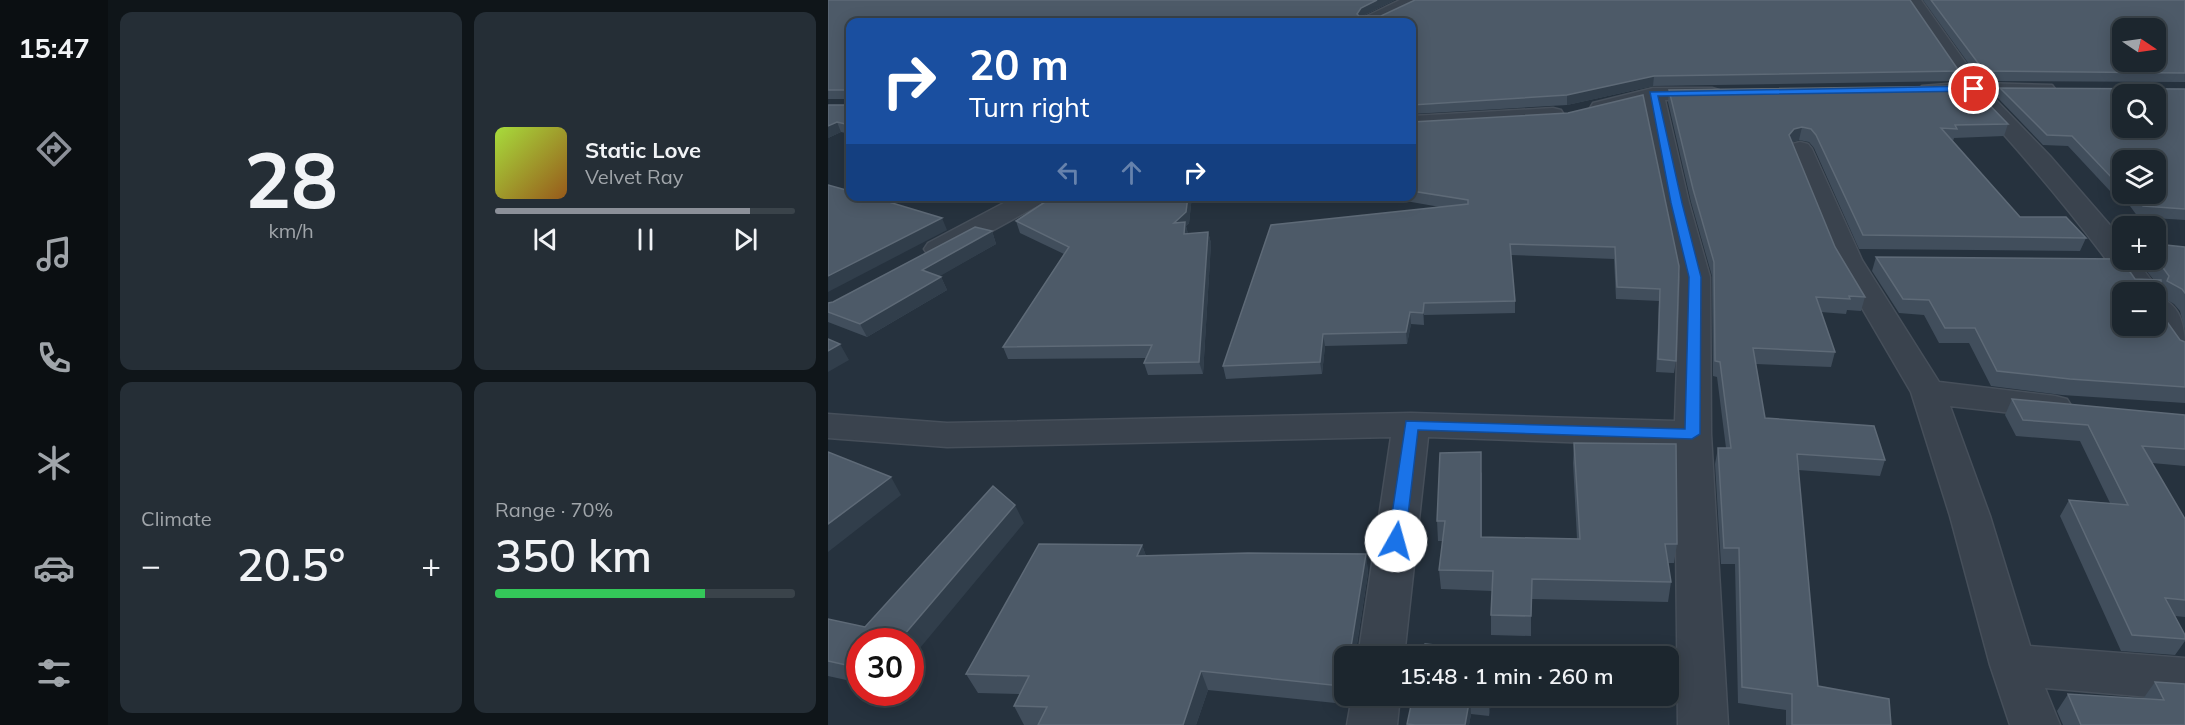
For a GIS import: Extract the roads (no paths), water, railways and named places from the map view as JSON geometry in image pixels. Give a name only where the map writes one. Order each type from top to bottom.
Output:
[{"type":"street","points":[[1377,18],[1413,0]]},
{"type":"street","points":[[1912,0],[1974,89],[2042,162],[2112,248]]},
{"type":"street","points":[[1906,90],[2065,89]]},
{"type":"street","points":[[1416,123],[1573,113],[1653,93],[1736,93]]},
{"type":"street","points":[[1653,93],[1676,203],[1695,277],[1692,434],[1703,725]]},
{"type":"street","points":[[1800,149],[1866,260],[1928,393],[1970,516],[2013,664],[2036,725]]},
{"type":"street","points":[[912,263],[1028,201]]},
{"type":"street","points":[[2089,262],[2112,263]]},
{"type":"street","points":[[2166,320],[2185,346]]},
{"type":"street","points":[[1928,393],[2084,409]]},
{"type":"street","points":[[828,426],[947,435],[1411,425],[1692,434]]},
{"type":"street","points":[[1382,646],[1411,425]]},
{"type":"street","points":[[2013,664],[2185,679]]},
{"type":"street","points":[[1372,725],[1375,706]]}]
